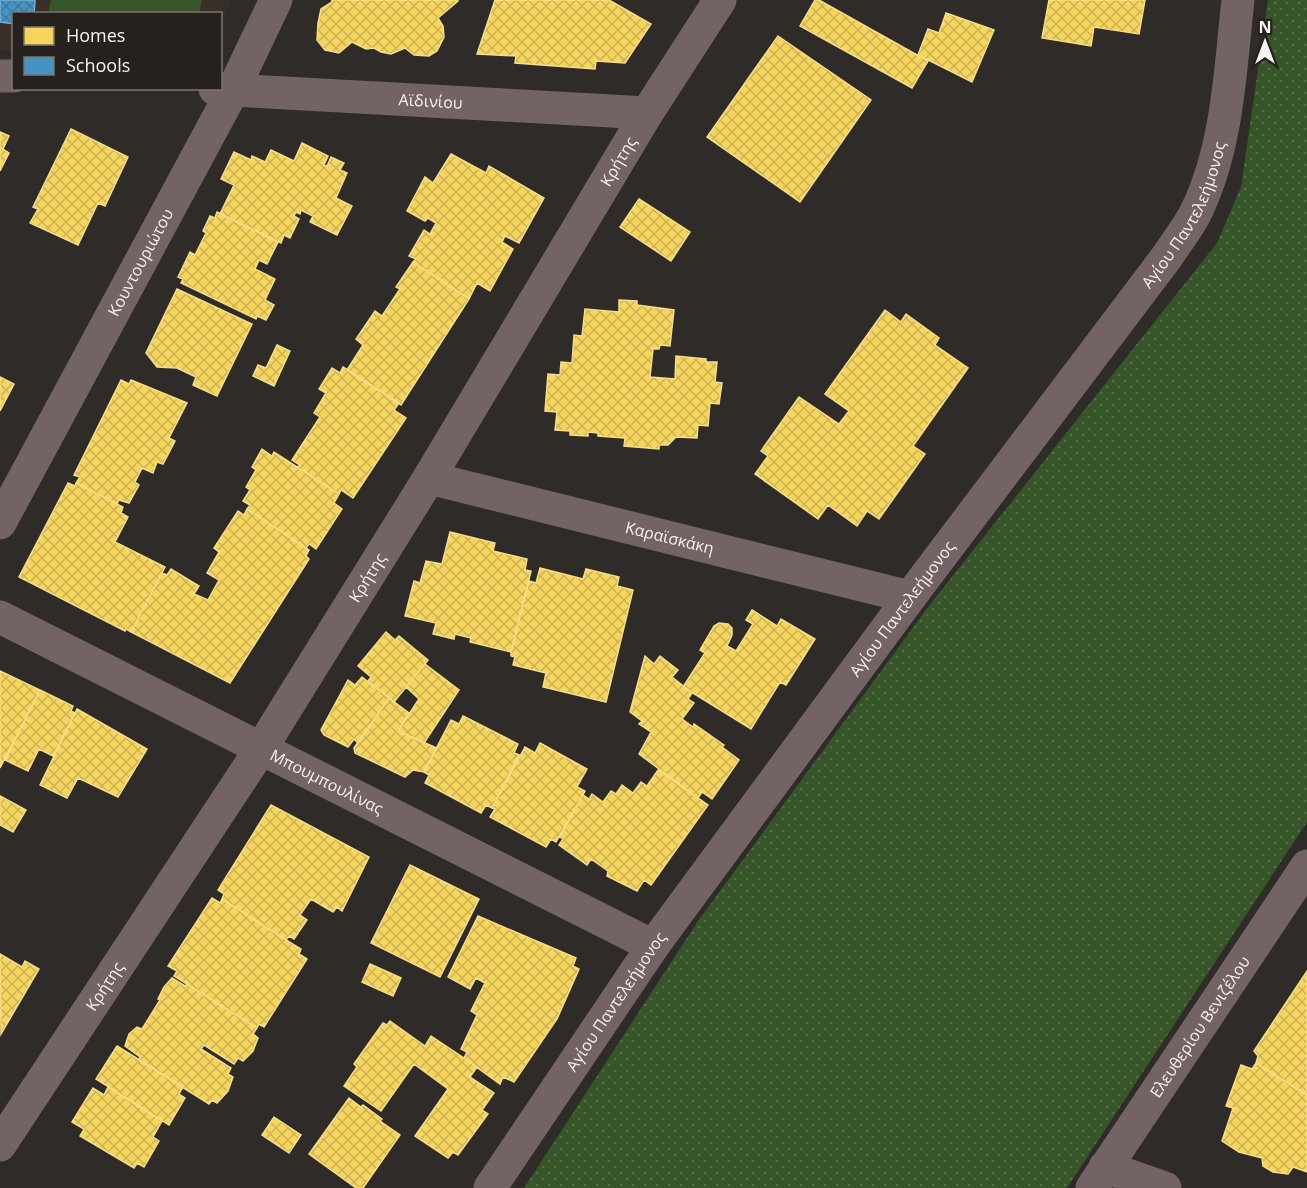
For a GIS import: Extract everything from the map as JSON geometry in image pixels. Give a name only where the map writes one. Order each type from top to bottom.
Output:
[{"type":"street","name":"Κουντουριώτου","points":[[0,523],[223,89],[276,0]]},
{"type":"street","name":"Κρήτης","points":[[0,1145],[262,747],[429,478],[647,113],[720,0]]},
{"type":"street","name":"Αγίου Παντελεήμονος","points":[[490,1188],[653,946],[910,597],[1166,258],[1196,213],[1216,161],[1224,120],[1238,0]]},
{"type":"street","name":"Αϊδινίου","points":[[223,89],[647,113]]},
{"type":"street","name":"Καραϊσκάκη","points":[[429,478],[910,597]]},
{"type":"street","name":"Μπουμπουλίνας","points":[[0,617],[653,946]]},
{"type":"street","name":"Ελευθερίου Βενιζέλου","points":[[1099,1177],[1307,866]]},
{"type":"street","points":[[1099,1177],[1165,1188]]},
{"type":"shaded area","points":[[0,0],[231,0],[222,21],[222,12],[12,12],[12,51],[0,50]]},
{"type":"green space","points":[[51,0],[202,0],[199,12],[48,12]]},
{"type":"green space","points":[[1268,0],[1307,0],[1307,822],[1067,1188],[524,1188],[698,921],[928,607],[1217,243],[1241,187]]},
{"type":"building: Homes","points":[[332,0],[458,1],[438,18],[443,26],[444,37],[437,51],[429,56],[414,55],[405,48],[391,54],[374,48],[366,49],[352,42],[339,53],[325,50],[317,40],[318,23],[321,9]]},
{"type":"building: Homes","points":[[495,0],[609,0],[651,24],[625,63],[596,61],[595,69],[515,63],[516,56],[477,54]]},
{"type":"building: Homes","points":[[815,0],[819,0],[928,61],[912,88],[800,26]]},
{"type":"building: Homes","points":[[1049,0],[1145,0],[1139,34],[1094,27],[1091,46],[1042,38]]},
{"type":"building: Homes","points":[[946,13],[994,30],[972,82],[918,55],[928,29],[939,33]]},
{"type":"building: Homes","points":[[778,36],[871,100],[800,202],[707,137]]},
{"type":"building: Homes","points":[[71,129],[128,157],[105,206],[98,203],[78,245],[30,223],[38,209],[33,207]]},
{"type":"building: Homes","points":[[0,132],[9,136],[3,149],[9,153],[0,171]]},
{"type":"building: Homes","points":[[302,143],[328,156],[324,165],[327,166],[331,157],[344,163],[340,170],[347,173],[336,198],[352,206],[337,235],[310,222],[313,216],[301,210],[300,214],[296,212],[294,216],[299,219],[290,238],[284,235],[281,243],[220,214],[234,185],[221,179],[234,152],[251,160],[252,156],[265,162],[271,150],[294,161]]},
{"type":"building: Homes","points":[[451,154],[486,173],[489,166],[544,198],[519,243],[505,236],[502,242],[513,249],[490,291],[477,283],[469,299],[413,262],[416,259],[409,256],[424,230],[430,234],[436,223],[428,218],[425,221],[407,211],[425,177],[433,183]]},
{"type":"building: Homes","points":[[639,199],[690,232],[671,261],[620,227]]},
{"type":"building: Homes","points":[[217,212],[278,242],[267,264],[259,260],[255,269],[275,279],[265,300],[274,305],[266,320],[257,316],[256,319],[181,283],[183,279],[178,277],[190,252],[195,255],[206,233],[203,231],[210,216],[215,218]]},
{"type":"building: Homes","points":[[413,262],[469,299],[401,405],[347,370],[363,345],[356,339],[375,311],[382,316],[400,289],[396,287]]},
{"type":"building: Homes","points":[[177,289],[252,324],[217,396],[193,385],[196,377],[177,368],[157,367],[146,353]]},
{"type":"building: Homes","points":[[619,300],[637,301],[637,305],[674,310],[670,346],[660,345],[659,349],[653,349],[650,377],[675,379],[676,356],[717,362],[715,382],[722,383],[719,404],[710,403],[708,426],[698,425],[697,438],[676,437],[668,445],[659,445],[659,449],[624,446],[625,438],[598,436],[598,433],[588,432],[588,436],[570,435],[570,431],[555,430],[557,412],[545,411],[548,374],[560,375],[561,362],[572,363],[574,335],[582,336],[585,309],[619,312]]},
{"type":"building: Homes","points":[[885,310],[901,322],[906,314],[939,338],[935,345],[968,368],[913,446],[925,454],[879,519],[867,511],[857,526],[828,505],[818,519],[755,474],[768,456],[761,451],[799,397],[839,424],[849,411],[825,394]]},
{"type":"building: Homes","points":[[277,345],[290,351],[274,386],[253,376],[258,365],[266,368]]},
{"type":"building: Homes","points":[[343,367],[399,403],[394,410],[406,418],[353,498],[341,490],[339,494],[297,467],[300,465],[292,460],[320,417],[314,413],[326,393],[319,389],[332,368],[340,373]]},
{"type":"building: Homes","points":[[0,377],[14,384],[0,411]]},
{"type":"building: Homes","points":[[121,380],[129,384],[131,380],[187,403],[169,438],[175,441],[163,464],[157,462],[153,473],[142,468],[135,482],[139,485],[129,503],[119,500],[117,504],[76,483],[80,477],[74,475]]},
{"type":"building: Homes","points":[[262,449],[272,456],[274,452],[339,494],[334,503],[342,509],[316,549],[309,544],[306,548],[247,509],[250,505],[243,501],[250,490],[246,487],[256,470],[252,467]]},
{"type":"building: Homes","points":[[68,483],[75,486],[76,483],[123,507],[121,513],[128,517],[115,542],[165,567],[131,632],[19,577]]},
{"type":"building: Homes","points":[[247,509],[309,550],[306,556],[309,559],[230,683],[131,632],[162,573],[167,575],[171,569],[199,586],[194,594],[208,600],[219,580],[207,573],[219,552],[214,548],[238,511],[244,515]]},
{"type":"building: Homes","points":[[450,532],[495,543],[493,551],[527,559],[525,570],[531,571],[511,652],[470,642],[471,638],[455,634],[454,639],[433,634],[436,623],[405,616],[414,581],[420,583],[426,561],[442,564]]},
{"type":"building: Homes","points":[[540,568],[583,579],[586,569],[619,577],[617,586],[633,590],[606,702],[543,687],[546,673],[513,665],[515,657],[511,656],[511,652],[529,581],[536,583]]},
{"type":"building: Homes","points":[[752,610],[777,626],[781,619],[815,639],[786,685],[780,682],[751,729],[683,687],[705,653],[700,650],[714,626],[719,623],[728,624],[732,628],[732,635],[727,646],[736,651],[753,624],[746,620]]},
{"type":"building: Homes","points":[[386,632],[395,640],[399,636],[428,660],[394,702],[368,681],[371,677],[358,666]]},
{"type":"building: Homes","points":[[645,656],[654,664],[660,656],[678,670],[672,677],[692,693],[688,699],[694,703],[682,719],[693,727],[694,724],[724,745],[722,747],[739,760],[712,799],[702,792],[698,798],[639,754],[651,732],[639,724],[642,721],[630,712]]},
{"type":"building: Homes","points":[[425,664],[459,690],[424,743],[398,731],[419,699],[406,687]]},
{"type":"building: Homes","points":[[0,671],[40,690],[0,768]]},
{"type":"building: Homes","points":[[362,677],[389,698],[358,743],[354,739],[348,747],[324,735],[321,730],[348,680],[355,685]]},
{"type":"building: Homes","points":[[40,690],[73,706],[71,711],[75,713],[53,756],[39,749],[28,771],[5,760]]},
{"type":"building: Homes","points":[[389,698],[409,713],[398,731],[437,748],[424,772],[413,770],[405,777],[355,753],[354,748]]},
{"type":"building: Homes","points":[[77,709],[147,749],[118,797],[78,778],[67,798],[40,785]]},
{"type":"building: Homes","points":[[463,716],[518,744],[514,753],[519,755],[492,808],[486,805],[481,813],[425,783],[429,775],[424,772],[451,720],[459,724]]},
{"type":"building: Homes","points":[[540,743],[587,769],[577,787],[585,791],[583,795],[556,842],[551,839],[546,847],[490,817],[495,809],[492,808],[525,747],[535,753]]},
{"type":"building: Homes","points":[[658,770],[708,805],[651,885],[644,880],[637,891],[607,876],[608,871],[591,859],[587,865],[559,845],[563,839],[560,837],[583,795],[589,799],[592,794],[603,802],[611,791],[616,794],[622,785],[633,793],[641,782],[647,786]]},
{"type":"building: Homes","points":[[0,796],[26,810],[13,832],[0,825]]},
{"type":"building: Homes","points":[[271,805],[369,857],[342,911],[337,907],[333,912],[311,899],[300,915],[307,920],[294,939],[289,936],[286,940],[222,899],[224,894],[218,890]]},
{"type":"building: Homes","points":[[410,865],[479,899],[440,977],[371,943]]},
{"type":"building: Homes","points":[[212,898],[220,903],[222,899],[301,949],[299,954],[307,959],[264,1027],[259,1024],[257,1028],[174,976],[177,971],[168,966]]},
{"type":"building: Homes","points":[[478,916],[576,958],[573,966],[579,969],[557,1019],[514,1082],[503,1077],[500,1084],[464,1058],[467,1052],[461,1049],[477,1015],[471,1011],[485,983],[476,978],[470,989],[448,977]]},
{"type":"building: Homes","points":[[0,954],[22,967],[25,961],[39,969],[1,1034]]},
{"type":"building: Homes","points":[[370,964],[401,978],[393,996],[362,982]]},
{"type":"building: Homes","points":[[1307,971],[1307,1095],[1256,1063],[1258,1056],[1254,1051]]},
{"type":"building: Homes","points":[[172,978],[185,986],[187,984],[257,1028],[253,1034],[258,1038],[253,1051],[243,1061],[238,1058],[234,1064],[204,1045],[201,1049],[231,1068],[228,1074],[233,1077],[228,1091],[217,1103],[212,1100],[209,1104],[139,1060],[140,1057],[125,1046],[129,1034],[137,1027],[142,1029],[160,1000],[158,999],[164,987]]},
{"type":"building: Homes","points":[[390,1021],[425,1046],[431,1036],[477,1067],[470,1077],[494,1093],[482,1110],[488,1114],[458,1155],[453,1152],[448,1158],[415,1136],[448,1089],[414,1064],[381,1111],[344,1086],[357,1067],[354,1064],[383,1023],[387,1025]]},
{"type":"building: Homes","points":[[117,1046],[183,1087],[179,1094],[185,1098],[169,1125],[96,1079]]},
{"type":"building: Homes","points":[[1256,1063],[1307,1095],[1307,1172],[1293,1167],[1288,1174],[1273,1172],[1263,1166],[1262,1158],[1239,1152],[1222,1141],[1233,1108],[1226,1106],[1241,1065],[1252,1069]]},
{"type":"building: Homes","points":[[108,1087],[162,1121],[153,1137],[159,1141],[144,1167],[137,1163],[134,1168],[80,1136],[84,1129],[72,1122],[93,1088],[104,1095]]},
{"type":"building: Homes","points":[[349,1098],[361,1107],[363,1105],[400,1135],[363,1188],[356,1188],[309,1154]]},
{"type":"building: Homes","points":[[274,1117],[301,1135],[289,1153],[262,1135]]},
{"type":"building: Schools","points":[[0,0],[35,0],[34,12],[12,12],[12,24],[0,22]]}]
